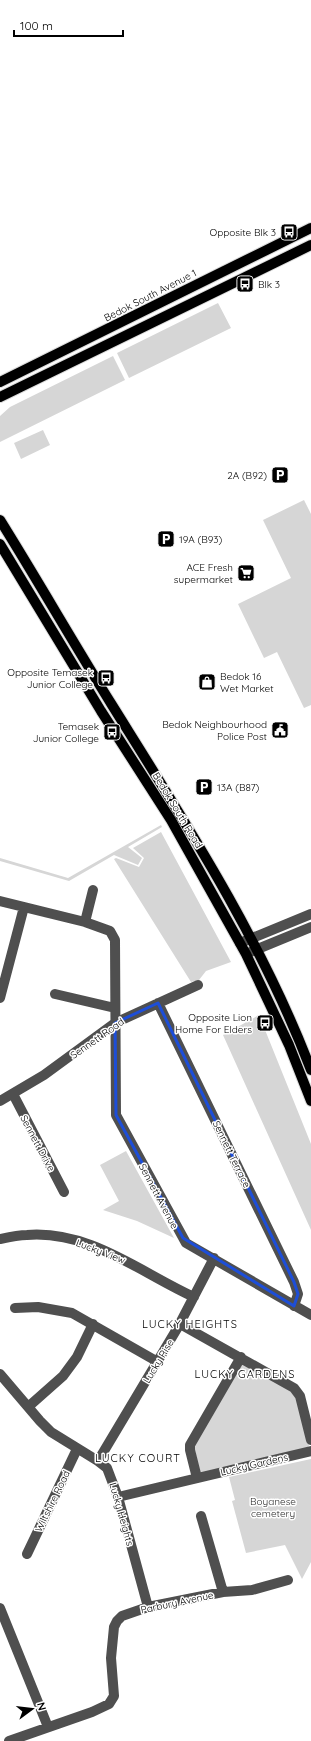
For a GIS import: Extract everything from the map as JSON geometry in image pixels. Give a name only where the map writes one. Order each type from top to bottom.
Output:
[{"type":"main road","name":"Bedok South Avenue 1","points":[[0,382],[311,228]]},
{"type":"main road","points":[[1,397],[311,245]]},
{"type":"main road","name":"Bedok South Road","points":[[0,520],[190,843],[290,1045],[311,1102]]},
{"type":"main road","name":"Bedok South Road","points":[[0,544],[251,939],[299,1040],[311,1070]]},
{"type":"street","points":[[85,922],[93,890]]},
{"type":"street","name":"Sennett Avenue","points":[[0,901],[85,922],[107,929],[113,935],[115,940],[116,1115],[183,1238],[190,1245],[311,1315]]},
{"type":"street","points":[[0,998],[3,970],[24,907]]},
{"type":"street","points":[[240,943],[311,914]]},
{"type":"street","points":[[246,954],[311,927]]},
{"type":"street","name":"Sennett Road","points":[[0,1101],[44,1076],[115,1023],[198,985]]},
{"type":"street","points":[[55,994],[115,1008]]},
{"type":"street","name":"Sennett Terrace","points":[[158,1003],[294,1282],[298,1294],[294,1306]]},
{"type":"street","name":"Sennett Drive","points":[[13,1094],[64,1192]]},
{"type":"street","name":"Lucky View","points":[[0,1239],[28,1234],[60,1237],[89,1244],[123,1259],[194,1297]]},
{"type":"street","name":"Lucky Rise","points":[[98,1461],[180,1324],[214,1258]]},
{"type":"street","points":[[14,1308],[38,1307],[72,1313],[158,1362]]},
{"type":"street","points":[[28,1407],[63,1376],[77,1357],[93,1324]]},
{"type":"street","points":[[180,1324],[241,1357],[296,1390],[300,1396],[311,1440]]},
{"type":"street","points":[[197,1478],[190,1445],[241,1357]]},
{"type":"street","name":"Lucky Heights","points":[[0,1374],[51,1432],[98,1461],[107,1468],[111,1474],[148,1607]]},
{"type":"street","name":"Wiltshire Road","points":[[27,1554],[77,1449]]},
{"type":"street","name":"Lucky Gardens","points":[[118,1497],[311,1451]]},
{"type":"street","name":"Parbury Avenue","points":[[201,1516],[223,1592]]},
{"type":"street","name":"Parbury Avenue","points":[[9,1741],[92,1712],[109,1704],[114,1696],[111,1658],[114,1627],[122,1616],[148,1607],[223,1592],[252,1590],[288,1580]]},
{"type":"street","points":[[0,1608],[48,1727]]},
{"type":"highlighted area","points":[[158,1003],[294,1282],[298,1294],[294,1306],[183,1238],[116,1115],[115,1023]]},
{"type":"green space","points":[[218,303],[231,328],[129,378],[117,353]]},
{"type":"green space","points":[[113,356],[125,380],[0,442],[0,416],[10,407]]},
{"type":"green space","points":[[43,430],[50,445],[21,459],[14,443]]},
{"type":"green space","points":[[304,500],[311,514],[311,705],[304,708],[277,652],[264,658],[238,604],[291,578],[263,520]]},
{"type":"green space","points":[[161,825],[162,827],[128,847],[142,858],[138,865],[114,855],[69,881],[0,861],[0,858],[68,878]]},
{"type":"green space","points":[[161,832],[231,962],[206,971],[199,980],[191,982],[114,859],[116,858],[139,867],[144,858],[133,848]]},
{"type":"green space","points":[[259,1015],[311,1144],[311,1230],[223,1035]]},
{"type":"green space","points":[[126,1151],[174,1238],[137,1221],[103,1210],[119,1201],[100,1165]]},
{"type":"green space","points":[[242,1361],[288,1387],[297,1398],[309,1445],[308,1448],[201,1474],[199,1472],[194,1444]]},
{"type":"green space","name":"Boyanese cemetery","points":[[311,1459],[311,1562],[302,1579],[285,1545],[246,1553],[232,1501],[235,1500],[229,1477]]},
{"type":"place","name":"Opposite Blk 3","points":[[289,232]]},
{"type":"place","name":"Blk 3","points":[[245,284]]},
{"type":"place","name":"2A (B92)","points":[[280,475]]},
{"type":"place","name":"19A (B93)","points":[[166,539]]},
{"type":"place","name":"ACE Fresh supermarket","points":[[246,573]]},
{"type":"place","name":"Opposite Temasek Junior College","points":[[106,678]]},
{"type":"place","name":"Bedok 16 Wet Market","points":[[207,682]]},
{"type":"place","name":"Bedok Neighbourhood Police Post","points":[[280,730]]},
{"type":"place","name":"Temasek Junior College","points":[[112,732]]},
{"type":"place","name":"13A (B87)","points":[[204,787]]},
{"type":"place","name":"Opposite Lion Home For Elders","points":[[265,1023]]},
{"type":"district","name":"LUCKY HEIGHTS","points":[[190,1324]]},
{"type":"district","name":"LUCKY GARDENS","points":[[245,1374]]},
{"type":"district","name":"LUCKY COURT","points":[[138,1458]]}]
